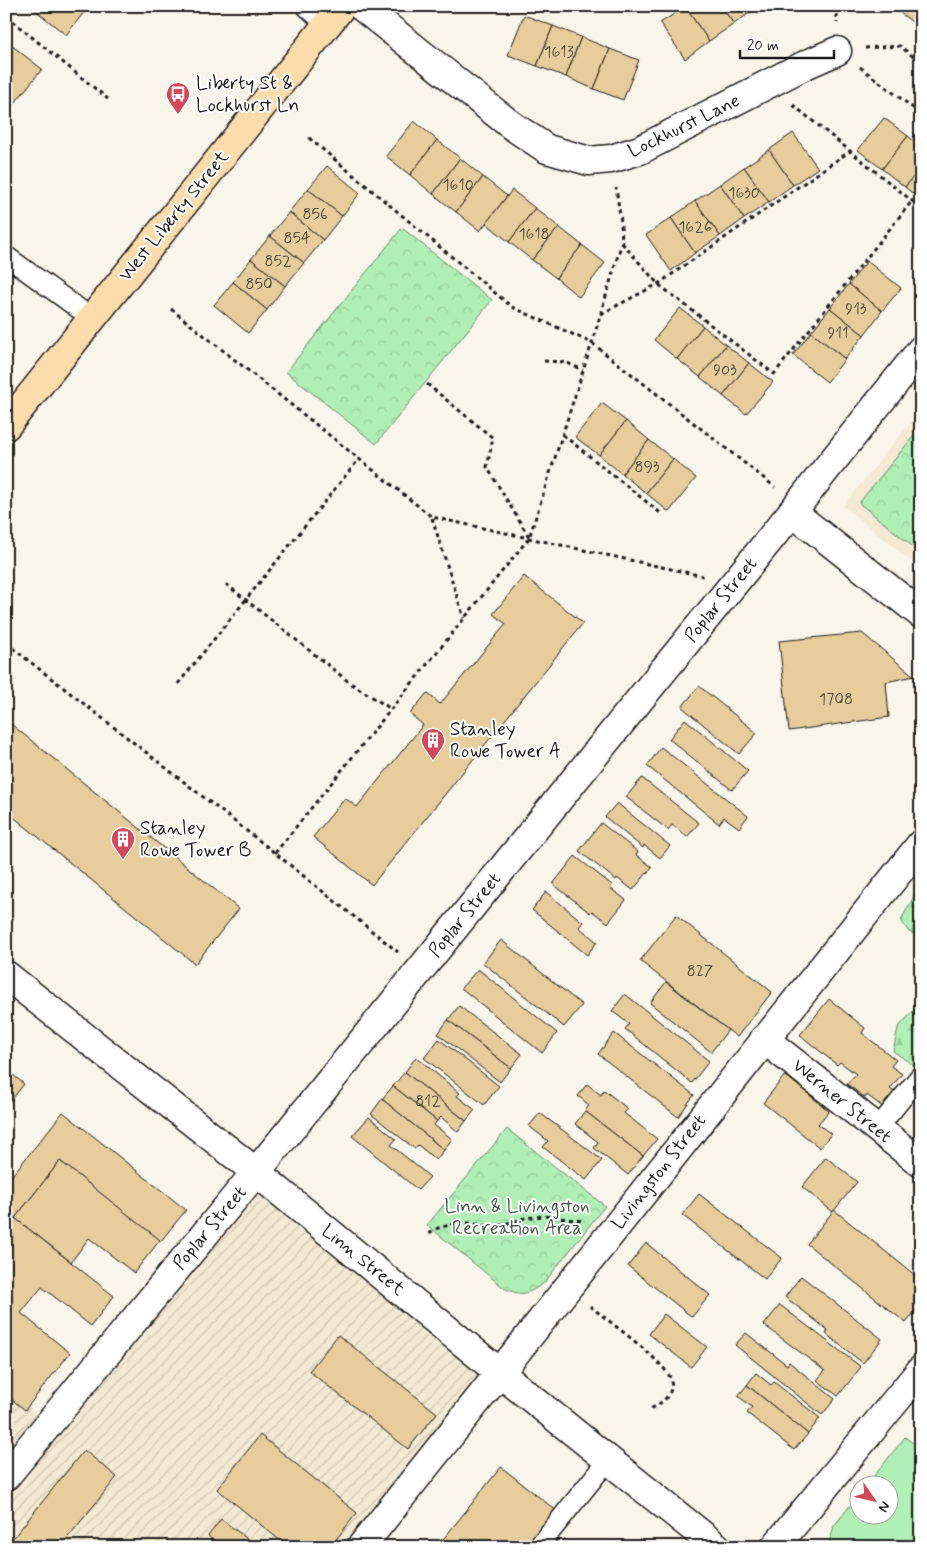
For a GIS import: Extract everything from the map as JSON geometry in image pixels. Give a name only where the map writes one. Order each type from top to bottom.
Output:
[{"type":"main road","name":"West Liberty Street","points":[[6,426],[334,15]]},
{"type":"street","name":"Lockhurst Lane","points":[[362,6],[511,125],[547,149],[589,161],[612,159],[640,150],[805,65],[837,51]]},
{"type":"street","name":"Poplar Street","points":[[6,1476],[256,1172],[792,512],[921,350]]},
{"type":"street","points":[[792,512],[921,614]]},
{"type":"street","name":"Livingston Street","points":[[361,1547],[921,844]]},
{"type":"street","name":"Linn Street","points":[[6,975],[256,1172],[717,1547]]},
{"type":"street","name":"Werner Street","points":[[764,1039],[921,1163]]},
{"type":"street","points":[[776,1547],[921,1370]]},
{"type":"lane","points":[[306,6],[334,15]]},
{"type":"lane","points":[[6,256],[93,319]]},
{"type":"lane","points":[[877,1130],[921,1075]]},
{"type":"lane","points":[[538,1547],[608,1460]]},
{"type":"path","points":[[6,16],[108,99]]},
{"type":"path","points":[[837,51],[900,46],[921,63]]},
{"type":"path","points":[[837,51],[880,81],[921,114]]},
{"type":"path","points":[[793,105],[921,208]]},
{"type":"path","points":[[309,138],[512,308],[592,344],[776,488]]},
{"type":"path","points":[[600,314],[658,284],[850,151]]},
{"type":"path","points":[[275,853],[529,538],[592,344],[622,242],[612,159]]},
{"type":"path","points":[[622,242],[658,284],[774,374],[912,201]]},
{"type":"path","points":[[171,309],[432,517],[703,576]]},
{"type":"path","points":[[544,361],[565,362],[583,370]]},
{"type":"path","points":[[427,384],[493,438],[487,467],[529,538]]},
{"type":"path","points":[[563,434],[663,515]]},
{"type":"path","points":[[178,684],[359,459]]},
{"type":"path","points":[[432,517],[464,618]]},
{"type":"path","points":[[226,584],[350,682],[392,709]]},
{"type":"path","points":[[6,643],[401,954]]},
{"type":"path","points":[[429,1233],[438,1228],[462,1222],[494,1227],[525,1218],[544,1216],[590,1224]]},
{"type":"path","points":[[588,1304],[661,1364],[671,1379],[670,1391],[667,1397],[663,1402],[650,1409]]},
{"type":"shaded area","points":[[921,410],[921,569],[843,506]]},
{"type":"shaded area","points":[[256,1172],[500,1373],[361,1547],[6,1547],[6,1389],[48,1422]]},
{"type":"green space","points":[[402,228],[492,300],[376,444],[286,372]]},
{"type":"green space","points":[[921,427],[921,553],[859,503]]},
{"type":"green space","points":[[921,883],[921,938],[908,931],[901,920]]},
{"type":"green space","points":[[921,1002],[921,1071],[893,1051],[898,1028]]},
{"type":"green space","name":"Linn & Livingston Recreation Area","points":[[507,1129],[605,1206],[544,1283],[534,1290],[525,1293],[516,1293],[504,1288],[427,1225]]},
{"type":"green space","points":[[905,1437],[921,1449],[921,1547],[831,1547],[829,1544],[834,1526],[850,1506],[850,1526],[900,1526],[900,1476],[874,1476]]},
{"type":"building","points":[[30,6],[89,6],[66,35]]},
{"type":"building","points":[[721,6],[734,24],[709,41],[685,7]]},
{"type":"building","points":[[721,6],[757,6],[758,7],[734,24]]},
{"type":"building","points":[[897,6],[921,6],[921,24],[919,27],[895,9]]},
{"type":"building","points":[[685,7],[709,41],[685,59],[660,23]]},
{"type":"building","points":[[524,15],[553,26],[537,66],[508,55]]},
{"type":"building","points":[[553,26],[581,37],[566,77],[537,66]]},
{"type":"building","points":[[581,37],[610,49],[594,89],[566,77]]},
{"type":"building","points":[[6,41],[42,69],[6,114]]},
{"type":"building","points":[[610,49],[639,60],[623,100],[594,89]]},
{"type":"building","points":[[884,118],[908,136],[882,169],[858,150]]},
{"type":"building","points":[[414,121],[437,140],[410,175],[386,156]]},
{"type":"building","points":[[793,133],[818,168],[793,185],[769,150]]},
{"type":"building","points":[[908,136],[921,147],[921,168],[905,187],[882,169]]},
{"type":"building","points":[[437,140],[460,158],[433,194],[410,175]]},
{"type":"building","points":[[769,150],[793,185],[769,202],[744,167]]},
{"type":"building","points":[[460,158],[483,177],[456,212],[433,194]]},
{"type":"building","points":[[327,166],[360,193],[342,216],[308,189]]},
{"type":"building","points":[[744,167],[769,202],[744,219],[720,184]]},
{"type":"building","points":[[921,168],[921,201],[905,187]]},
{"type":"building","points":[[483,177],[507,196],[480,231],[456,212]]},
{"type":"building","points":[[720,184],[744,219],[720,236],[695,201]]},
{"type":"building","points":[[308,189],[342,216],[323,240],[289,212]]},
{"type":"building","points":[[512,190],[535,208],[509,242],[486,223]]},
{"type":"building","points":[[695,201],[720,236],[695,253],[671,218]]},
{"type":"building","points":[[535,208],[559,227],[532,260],[509,242]]},
{"type":"building","points":[[289,212],[323,240],[304,263],[270,236]]},
{"type":"building","points":[[671,218],[695,253],[671,271],[646,235]]},
{"type":"building","points":[[559,227],[582,245],[556,278],[532,260]]},
{"type":"building","points":[[270,236],[304,263],[285,286],[251,259]]},
{"type":"building","points":[[582,245],[605,263],[579,297],[556,278]]},
{"type":"building","points":[[251,259],[285,286],[267,310],[233,282]]},
{"type":"building","points":[[867,261],[901,288],[882,311],[849,284]]},
{"type":"building","points":[[233,282],[267,310],[248,333],[214,305]]},
{"type":"building","points":[[849,284],[882,311],[864,335],[830,308]]},
{"type":"building","points":[[680,308],[703,326],[677,359],[654,340]]},
{"type":"building","points":[[830,308],[864,335],[845,359],[811,332]]},
{"type":"building","points":[[703,326],[726,345],[700,377],[677,359]]},
{"type":"building","points":[[811,332],[845,359],[827,382],[793,355]]},
{"type":"building","points":[[726,345],[749,363],[723,396],[700,377]]},
{"type":"building","points":[[749,363],[773,382],[746,414],[723,396]]},
{"type":"building","points":[[602,403],[626,421],[599,455],[575,437]]},
{"type":"building","points":[[626,421],[649,440],[622,474],[599,455]]},
{"type":"building","points":[[649,440],[673,459],[646,493],[622,474]]},
{"type":"building","points":[[673,459],[696,478],[669,512],[646,493]]},
{"type":"building","name":"Stanley Rowe Tower A","points":[[524,576],[583,623],[372,885],[313,837],[345,798],[357,807],[423,725],[410,714],[427,693],[440,704],[506,624],[493,614]]},
{"type":"building","points":[[862,633],[914,676],[886,682],[889,717],[789,731],[779,641]]},
{"type":"building","points":[[699,686],[757,733],[739,754],[682,707]]},
{"type":"building","points":[[685,719],[748,771],[732,790],[669,739]]},
{"type":"building","name":"Stanley Rowe Tower B","points":[[6,720],[239,909],[195,964],[6,811]]},
{"type":"building","points":[[661,747],[748,816],[739,828],[724,817],[719,824],[647,766]]},
{"type":"building","points":[[642,778],[699,823],[687,837],[672,825],[668,830],[626,797]]},
{"type":"building","points":[[617,803],[670,846],[660,858],[644,845],[643,848],[605,817]]},
{"type":"building","points":[[601,823],[638,852],[636,855],[652,867],[633,890],[617,878],[616,880],[579,851]]},
{"type":"building","points":[[575,856],[612,885],[610,888],[626,900],[608,923],[592,911],[590,913],[553,884]]},
{"type":"building","points":[[546,892],[583,922],[579,927],[597,942],[587,955],[532,910]]},
{"type":"building","points":[[676,915],[772,992],[737,1037],[640,961]]},
{"type":"building","points":[[501,940],[582,1005],[564,1027],[483,963]]},
{"type":"building","points":[[478,969],[557,1033],[542,1053],[461,988]]},
{"type":"building","points":[[666,982],[728,1030],[711,1052],[650,1003]]},
{"type":"building","points":[[625,994],[709,1061],[692,1083],[625,1029],[629,1024],[612,1011]]},
{"type":"building","points":[[829,999],[865,1028],[862,1033],[896,1060],[891,1066],[902,1074],[890,1089],[896,1093],[884,1108],[867,1095],[865,1098],[847,1084],[856,1074],[840,1062],[837,1065],[800,1035]]},
{"type":"building","points":[[459,1006],[522,1054],[511,1068],[448,1020]]},
{"type":"building","points":[[448,1020],[511,1068],[500,1082],[438,1034]]},
{"type":"building","points":[[614,1033],[694,1095],[678,1117],[598,1054]]},
{"type":"building","points":[[439,1039],[499,1086],[484,1105],[424,1058]]},
{"type":"building","points":[[416,1057],[460,1093],[457,1096],[475,1110],[466,1121],[405,1072]]},
{"type":"building","points":[[6,1069],[24,1084],[6,1107]]},
{"type":"building","points":[[405,1072],[466,1121],[458,1132],[441,1117],[437,1121],[393,1086]]},
{"type":"building","points":[[785,1075],[829,1111],[818,1124],[831,1134],[820,1148],[763,1103]]},
{"type":"building","points":[[587,1084],[601,1095],[604,1090],[628,1109],[624,1113],[657,1139],[643,1156],[585,1111],[589,1105],[578,1096]]},
{"type":"building","points":[[393,1086],[437,1121],[434,1125],[452,1139],[444,1150],[382,1099]]},
{"type":"building","points":[[382,1099],[444,1150],[436,1160],[418,1145],[415,1149],[371,1114]]},
{"type":"building","points":[[585,1111],[643,1156],[628,1175],[594,1148],[598,1142],[575,1124]]},
{"type":"building","points":[[63,1112],[186,1210],[160,1242],[60,1161],[15,1218],[6,1211],[6,1183]]},
{"type":"building","points":[[540,1113],[602,1160],[586,1180],[543,1147],[548,1141],[529,1126]]},
{"type":"building","points":[[369,1117],[396,1139],[391,1145],[430,1177],[418,1190],[352,1136]]},
{"type":"building","points":[[826,1157],[857,1182],[833,1212],[802,1187]]},
{"type":"building","points":[[60,1161],[160,1240],[134,1273],[89,1238],[71,1262],[15,1218]]},
{"type":"building","points":[[699,1194],[782,1258],[765,1279],[682,1215]]},
{"type":"building","points":[[834,1210],[921,1280],[921,1304],[906,1323],[807,1244]]},
{"type":"building","points":[[6,1211],[114,1296],[91,1326],[42,1287],[21,1313],[70,1353],[25,1410],[6,1395]]},
{"type":"building","points":[[646,1243],[710,1295],[692,1317],[628,1266]]},
{"type":"building","points":[[801,1276],[882,1339],[863,1363],[826,1334],[828,1330],[785,1297]]},
{"type":"building","points":[[780,1305],[861,1367],[838,1396],[817,1380],[825,1371],[764,1325]]},
{"type":"building","points":[[664,1314],[707,1347],[691,1367],[649,1334]]},
{"type":"building","points":[[746,1333],[787,1365],[789,1362],[835,1399],[822,1415],[735,1345]]},
{"type":"building","points":[[338,1335],[437,1413],[408,1449],[309,1371]]},
{"type":"building","points":[[756,1373],[771,1385],[774,1382],[820,1418],[808,1434],[747,1385]]},
{"type":"building","points":[[747,1385],[808,1434],[794,1450],[747,1413],[752,1407],[738,1396]]},
{"type":"building","points":[[260,1435],[357,1513],[330,1547],[288,1547],[217,1489]]},
{"type":"building","points":[[84,1450],[117,1477],[60,1547],[6,1547]]},
{"type":"building","points":[[501,1467],[558,1512],[530,1547],[437,1547]]},
{"type":"building","points":[[221,1519],[257,1546],[222,1547],[208,1536]]},
{"type":"place","name":"Liberty St & Lockhurst Ln","points":[[178,115]]},
{"type":"place","name":"Stanley Rowe Tower A","points":[[433,761]]},
{"type":"place","name":"Stanley Rowe Tower B","points":[[123,860]]}]
